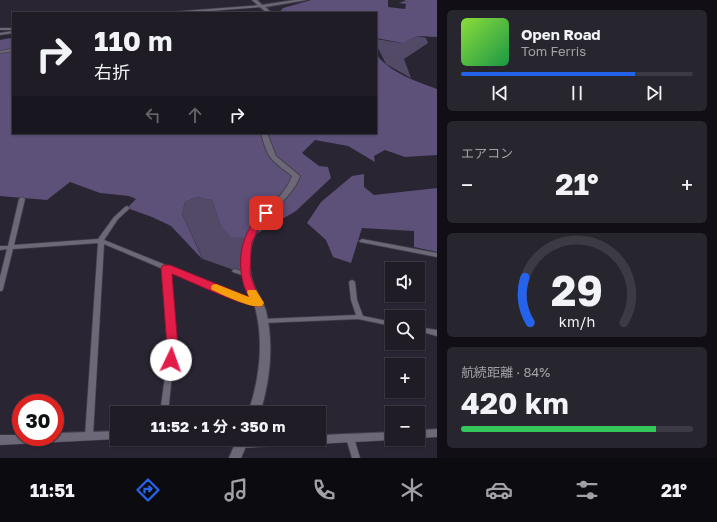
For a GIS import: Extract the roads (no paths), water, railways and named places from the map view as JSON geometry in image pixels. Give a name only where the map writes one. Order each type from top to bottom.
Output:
[{"type":"main road","points":[[254,0],[269,12]]},
{"type":"main road","points":[[261,6],[302,0]]},
{"type":"main road","points":[[256,406],[262,386],[264,369],[263,320],[259,303],[251,291],[245,274],[248,242],[255,226],[287,192],[296,176],[293,172],[277,162],[272,155],[264,134]]},
{"type":"main road","points":[[235,458],[241,446]]},
{"type":"street","points":[[198,12],[226,11],[261,6]]},
{"type":"street","points":[[0,29],[12,28]]},
{"type":"street","points":[[0,34],[12,32]]},
{"type":"street","points":[[0,52],[12,50]]},
{"type":"street","points":[[0,290],[22,199]]},
{"type":"street","points":[[89,436],[101,241],[102,237],[116,218],[127,208]]},
{"type":"street","points":[[0,248],[101,241],[242,299],[259,303]]},
{"type":"street","points":[[362,241],[437,255]]},
{"type":"street","points":[[165,406],[172,347],[166,268]]},
{"type":"street","points":[[235,271],[245,274]]},
{"type":"street","points":[[352,282],[354,300],[362,318]]},
{"type":"street","points":[[263,320],[362,318],[385,323]]},
{"type":"street","points":[[425,330],[437,333]]},
{"type":"street","points":[[425,434],[437,433]]},
{"type":"street","points":[[0,440],[110,435]]},
{"type":"street","points":[[326,439],[385,436]]},
{"type":"street","points":[[350,438],[356,458]]}]
